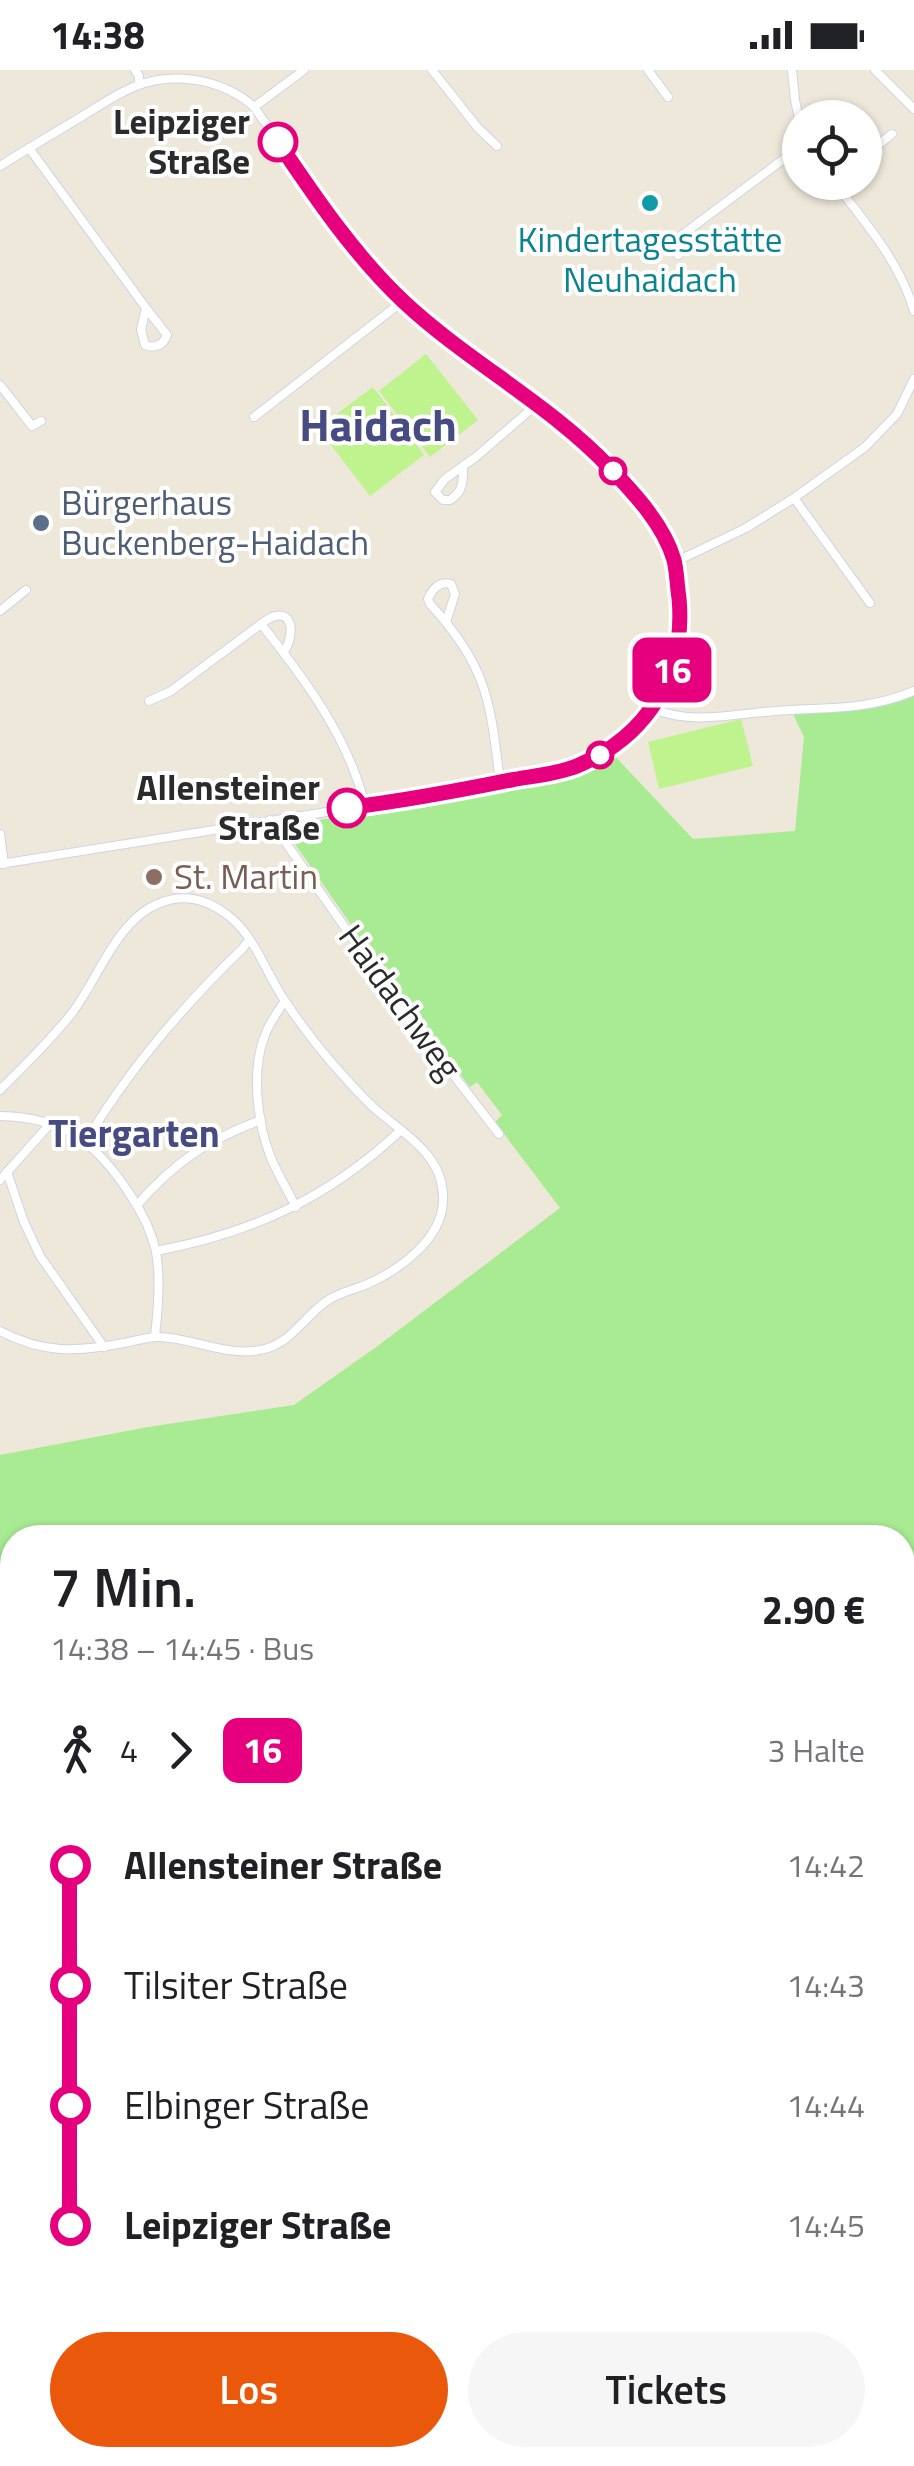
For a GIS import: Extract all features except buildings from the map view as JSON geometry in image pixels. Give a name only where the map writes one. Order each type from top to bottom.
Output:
[{"type":"street","points":[[134,70],[140,84]]},
{"type":"street","points":[[254,107],[304,70]]},
{"type":"street","points":[[432,70],[497,146]]},
{"type":"street","points":[[648,70],[668,97]]},
{"type":"street","points":[[792,70],[794,100]]},
{"type":"street","points":[[875,70],[914,109]]},
{"type":"street","points":[[0,166],[140,84],[192,79],[243,97],[346,237],[403,301],[608,465],[650,515],[674,562],[681,624],[671,673],[653,708],[636,728],[594,758],[568,769],[2,864],[0,834]]},
{"type":"street","points":[[882,142],[892,134]]},
{"type":"street","points":[[29,148],[166,335],[165,341],[150,347],[141,336],[146,308]]},
{"type":"street","points":[[678,254],[674,241],[782,160]]},
{"type":"street","points":[[847,200],[893,263],[914,311]]},
{"type":"street","points":[[254,417],[403,301]]},
{"type":"street","points":[[674,562],[746,528],[864,447],[897,414],[914,379]]},
{"type":"street","points":[[0,385],[32,426],[41,420]]},
{"type":"street","points":[[464,466],[459,492],[450,500],[440,498],[434,492],[445,480],[536,405]]},
{"type":"street","points":[[794,498],[870,604]]},
{"type":"street","points":[[446,622],[456,594],[446,582],[436,587],[428,599],[482,676],[492,714],[500,782]]},
{"type":"street","points":[[0,610],[26,590]]},
{"type":"street","points":[[149,701],[171,691],[273,616],[283,616],[292,627],[284,652]]},
{"type":"street","points":[[261,624],[338,732],[365,805]]},
{"type":"street","points":[[653,708],[663,713],[702,717],[845,709],[914,691]]},
{"type":"street","name":"Haidachweg","points":[[270,820],[394,998],[499,1134]]},
{"type":"street","points":[[0,1090],[43,1048],[75,1009],[126,929],[142,912],[178,898],[194,898],[226,913],[239,925],[285,1001],[350,1083],[424,1148],[442,1180],[444,1195],[438,1222],[412,1256],[366,1284],[337,1294],[292,1335],[264,1349],[223,1350],[155,1336],[85,1351],[63,1350],[35,1346],[0,1331]]},
{"type":"street","points":[[86,1142],[141,1058],[249,940]]},
{"type":"street","points":[[285,1001],[263,1038],[258,1072],[261,1120],[270,1156],[296,1207]]},
{"type":"street","points":[[0,1116],[50,1124],[86,1142],[113,1167],[137,1205],[156,1251],[155,1336]]},
{"type":"street","points":[[137,1205],[182,1161],[227,1134],[261,1120]]},
{"type":"street","points":[[50,1124],[4,1176],[40,1256],[104,1346]]},
{"type":"street","points":[[156,1251],[226,1235],[296,1207],[341,1180],[401,1130]]},
{"type":"green space","points":[[426,354],[478,420],[430,457],[379,391]]},
{"type":"green space","points":[[373,387],[424,455],[370,496],[318,428]]},
{"type":"green space","points":[[914,693],[914,1525],[0,1525],[0,1455],[294,1405],[560,1208],[495,1122],[502,1115],[477,1082],[470,1087],[399,994],[293,841],[293,830],[301,823],[531,783],[572,771],[611,752],[693,839],[795,831],[804,737],[792,712],[855,709]]},
{"type":"green space","points":[[741,719],[753,766],[659,789],[648,742]]},
{"type":"bus line","name":"16","points":[[278,142],[346,237],[403,301],[608,465],[650,515],[667,544],[678,586],[681,624],[671,673],[653,708],[616,744],[562,771],[347,808]]},
{"type":"place","name":"Leipziger Straße","points":[[278,142]]},
{"type":"place","name":"Kindertagesstätte Neuhaidach","points":[[650,203]]},
{"type":"place","name":"Bürgerhaus Buckenberg-Haidach","points":[[41,523]]},
{"type":"place","name":"Allensteiner Straße","points":[[347,808]]},
{"type":"place","name":"St. Martin","points":[[154,877]]},
{"type":"district","name":"Haidach","points":[[378,425]]},
{"type":"district","name":"Tiergarten","points":[[134,1134]]}]
